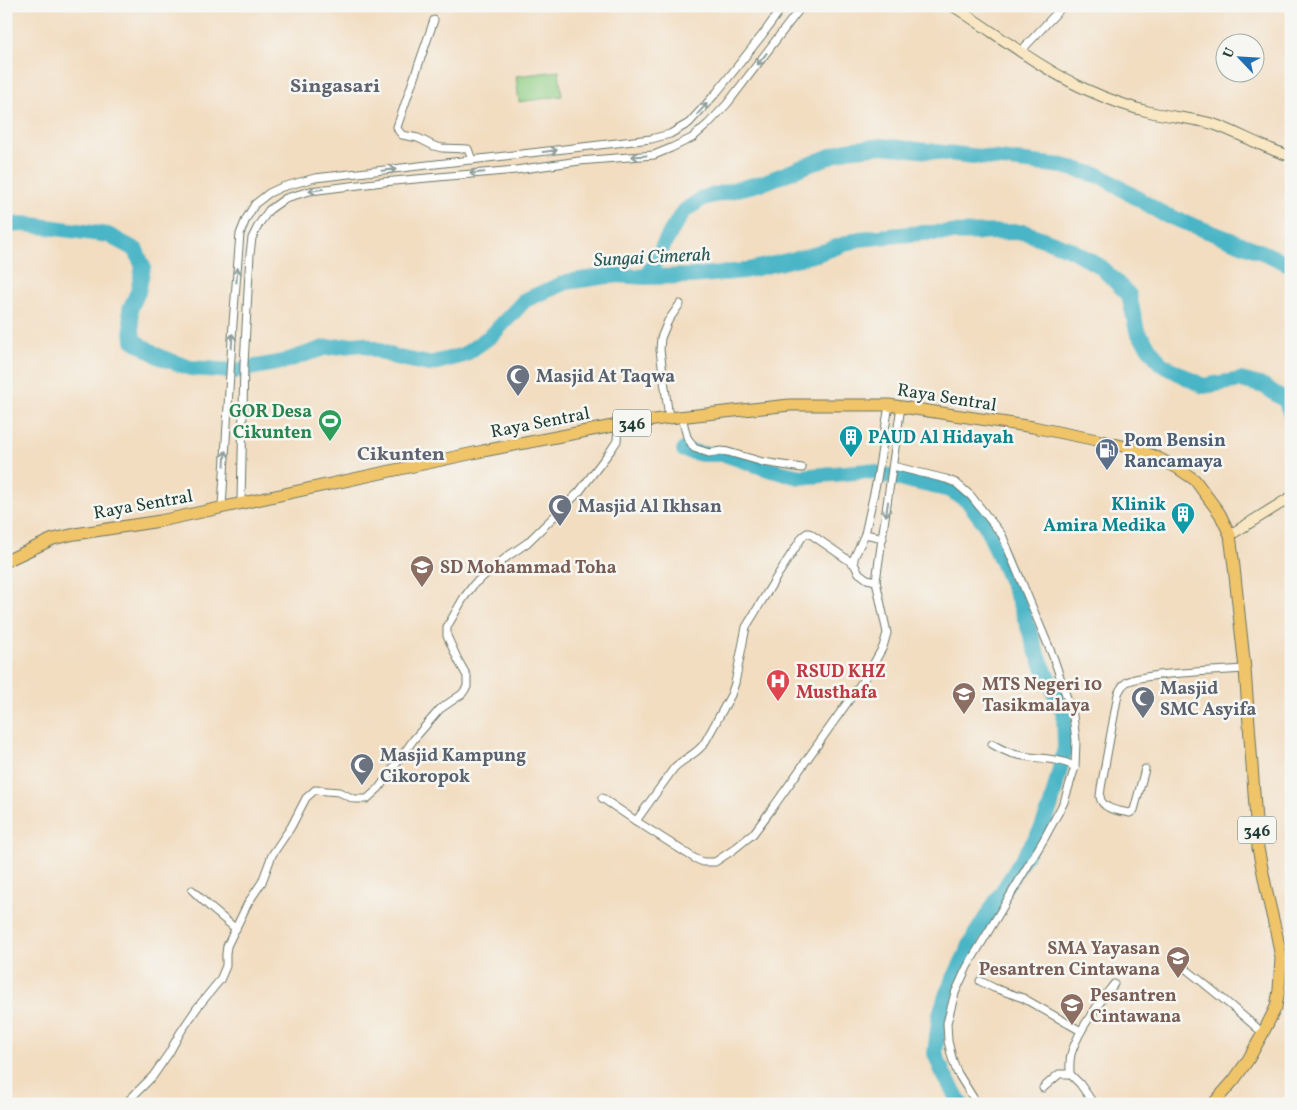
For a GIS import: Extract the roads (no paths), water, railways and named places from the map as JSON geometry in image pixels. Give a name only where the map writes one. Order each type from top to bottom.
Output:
[{"type":"main road","points":[[953,6],[1061,77],[1086,90],[1150,112],[1196,119],[1215,125],[1291,156]]},
{"type":"main road","name":"Raya Sentral","points":[[6,561],[53,539],[160,521],[483,451],[618,425],[790,405],[901,406],[1057,432],[1131,448],[1154,456],[1196,480],[1220,514],[1230,535]]},
{"type":"main road","points":[[1230,535],[1291,497]]},
{"type":"main road","name":"346","points":[[1213,1104],[1234,1080],[1264,1033],[1276,1007],[1281,958],[1258,848],[1245,668],[1230,535]]},
{"type":"street","points":[[222,507],[240,234],[255,204],[269,193],[282,187],[315,178],[651,139],[670,134],[688,124],[717,92],[783,6]]},
{"type":"street","points":[[241,502],[244,364],[250,254],[252,238],[269,210],[286,198],[310,191],[654,155],[692,138],[708,124],[727,104],[802,6]]},
{"type":"street","points":[[1021,51],[1063,6]]},
{"type":"street","points":[[434,20],[397,127],[402,135],[418,138],[434,146],[468,149],[472,160]]},
{"type":"street","points":[[763,34],[774,43]]},
{"type":"street","points":[[516,155],[516,170]]},
{"type":"street","points":[[363,173],[364,184]]},
{"type":"street","points":[[669,418],[660,350],[661,338],[668,320],[680,304]]},
{"type":"street","points":[[231,364],[244,364]]},
{"type":"street","points":[[854,564],[854,558],[865,534],[877,479],[889,405]]},
{"type":"street","points":[[602,798],[703,862],[715,862],[753,834],[869,672],[883,647],[887,633],[876,581],[901,406]]},
{"type":"street","points":[[682,417],[687,438],[694,448],[709,453],[728,452],[763,462],[802,468]]},
{"type":"street","points":[[125,1104],[153,1076],[197,1008],[220,980],[226,966],[227,946],[248,903],[262,882],[272,855],[291,827],[308,795],[315,790],[339,792],[354,799],[367,799],[379,788],[410,744],[440,709],[462,694],[467,687],[467,676],[447,636],[448,627],[463,599],[474,584],[527,543],[579,492],[617,441],[618,425]]},
{"type":"street","points":[[892,468],[946,479],[956,483],[971,496],[1002,535],[1054,659],[1073,716],[1076,740],[1075,767],[1064,802],[1044,839],[967,967],[955,993],[947,1022],[948,1041],[952,1058],[977,1104]]},
{"type":"street","points":[[636,821],[674,768],[700,749],[705,742],[735,683],[746,627],[806,533],[854,564],[859,573],[867,579],[876,581]]},
{"type":"street","points":[[865,534],[883,538]]},
{"type":"street","points":[[1145,769],[1134,810],[1130,813],[1116,810],[1103,803],[1100,798],[1101,788],[1118,694],[1125,683],[1145,677],[1245,668]]},
{"type":"street","points":[[992,744],[1014,754],[1065,762],[1075,767]]},
{"type":"street","points":[[192,890],[236,929]]},
{"type":"street","points":[[1174,960],[1211,988],[1264,1033]]},
{"type":"street","points":[[980,981],[1023,998],[1082,1031]]},
{"type":"street","points":[[1094,1104],[1080,1084],[1070,1074],[1070,1063],[1072,1052],[1082,1031],[1095,1008],[1114,984]]},
{"type":"street","points":[[1042,1088],[1058,1074],[1070,1074]]},
{"type":"waterway","points":[[646,277],[683,212],[703,198],[765,182],[846,150],[882,146],[1063,166],[1101,176],[1163,214],[1291,265]]},
{"type":"waterway","name":"Sungai Cimerah","points":[[6,225],[25,224],[108,235],[136,250],[143,267],[138,292],[130,309],[133,340],[160,357],[190,368],[234,371],[282,362],[324,348],[362,344],[395,357],[429,364],[464,355],[492,335],[525,300],[567,282],[614,275],[646,277],[692,276],[744,271],[817,254],[859,239],[920,233],[1024,232],[1070,249],[1101,267],[1129,295],[1137,331],[1161,364],[1203,386],[1241,380],[1264,386],[1286,401],[1291,415]]},
{"type":"waterway","points":[[684,450],[702,454],[724,454],[771,470],[800,477],[867,471],[950,490],[968,501],[985,524],[1018,598],[1037,653],[1064,714],[1065,748],[1051,805],[1041,830],[975,935],[947,993],[940,1014],[935,1053],[943,1073],[961,1104]]},
{"type":"place","name":"Masjid At Taqwa","points":[[518,397]]},
{"type":"place","name":"GOR Desa Cikunten","points":[[330,442]]},
{"type":"place","name":"PAUD Al Hidayah","points":[[851,458]]},
{"type":"place","name":"Pom Bensin Rancamaya","points":[[1107,471]]},
{"type":"place","name":"Masjid Al Ikhsan","points":[[560,527]]},
{"type":"place","name":"Klinik Amira Medika","points":[[1183,535]]},
{"type":"place","name":"SD Mohammad Toha","points":[[422,588]]},
{"type":"place","name":"RSUD KHZ Musthafa","points":[[778,702]]},
{"type":"place","name":"MTS Negeri 10 Tasikmalaya","points":[[964,715]]},
{"type":"place","name":"Masjid SMC Asyifa","points":[[1143,719]]},
{"type":"place","name":"Masjid Kampung Cikoropok","points":[[362,786]]},
{"type":"place","name":"SMA Yayasan Pesantren Cintawana","points":[[1178,979]]},
{"type":"place","name":"Pesantren Cintawana","points":[[1072,1026]]},
{"type":"district","name":"Singasari","points":[[335,85]]},
{"type":"district","name":"Cikunten","points":[[401,453]]}]
